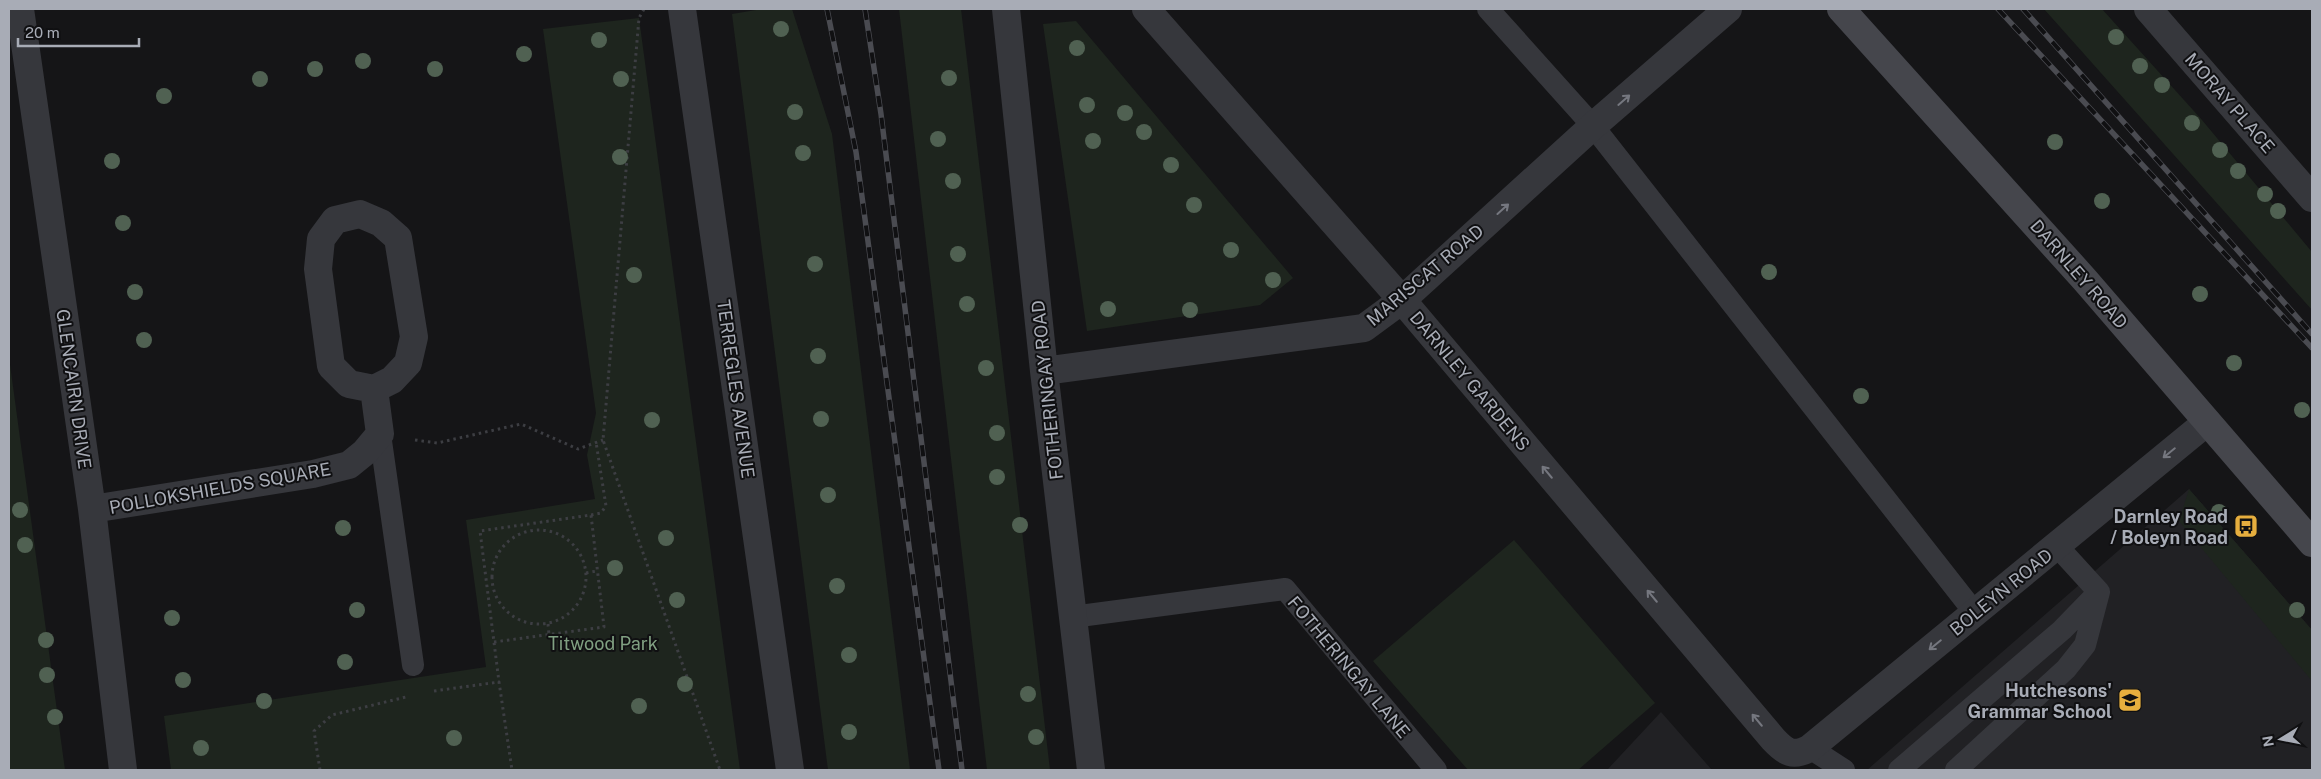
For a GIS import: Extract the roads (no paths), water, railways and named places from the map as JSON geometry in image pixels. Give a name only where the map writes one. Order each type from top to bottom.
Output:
[{"type":"main road","name":"DARNLEY ROAD","points":[[1841,9],[2085,280],[2312,543]]},
{"type":"street","name":"GLENCAIRN DRIVE","points":[[20,9],[92,509],[123,770]]},
{"type":"street","name":"TERREGLES AVENUE","points":[[682,9],[790,770]]},
{"type":"street","name":"FOTHERINGAY ROAD","points":[[1006,9],[1044,371],[1091,770]]},
{"type":"street","name":"DARNLEY GARDENS","points":[[1146,9],[1402,300],[1773,739],[1785,751],[1801,751]]},
{"type":"street","name":"MARISCAT ROAD","points":[[1044,371],[1364,328],[1402,300],[1593,126],[1728,9]]},
{"type":"street","name":"MORAY PLACE","points":[[2148,9],[2312,198]]},
{"type":"street","points":[[360,214],[381,223],[398,238],[414,337],[408,363],[392,380],[374,389],[349,384],[330,366],[318,269],[321,239],[335,220],[360,214]]},
{"type":"street","points":[[374,389],[380,434]]},
{"type":"street","name":"BOLEYN ROAD","points":[[1801,751],[1975,613],[2207,422]]},
{"type":"street","name":"POLLOKSHIELDS SQUARE","points":[[92,509],[313,474],[349,465],[365,452],[380,434]]},
{"type":"lane","points":[[1488,9],[1593,126],[1975,613]]},
{"type":"lane","points":[[380,434],[413,665]]},
{"type":"lane","points":[[2057,546],[2099,592]]},
{"type":"lane","name":"FOTHERINGAY LANE","points":[[1072,617],[1285,589],[1436,770]]},
{"type":"lane","points":[[1899,770],[2062,630],[2099,592]]},
{"type":"lane","points":[[1956,770],[2066,669],[2085,645],[2099,592]]},
{"type":"lane","points":[[1801,751],[1844,770]]},
{"type":"railway","points":[[827,9],[856,152],[939,770]]},
{"type":"railway","points":[[865,9],[881,114],[962,770]]},
{"type":"railway","points":[[1998,9],[2312,348]]},
{"type":"railway","points":[[2023,9],[2312,334]]},
{"type":"place","name":"Darnley Road / Boleyn Road","points":[[2246,526]]},
{"type":"place","name":"Hutchesons' Grammar School","points":[[2130,700]]},
{"type":"park label","name":"Titwood Park","points":[[603,643]]}]
